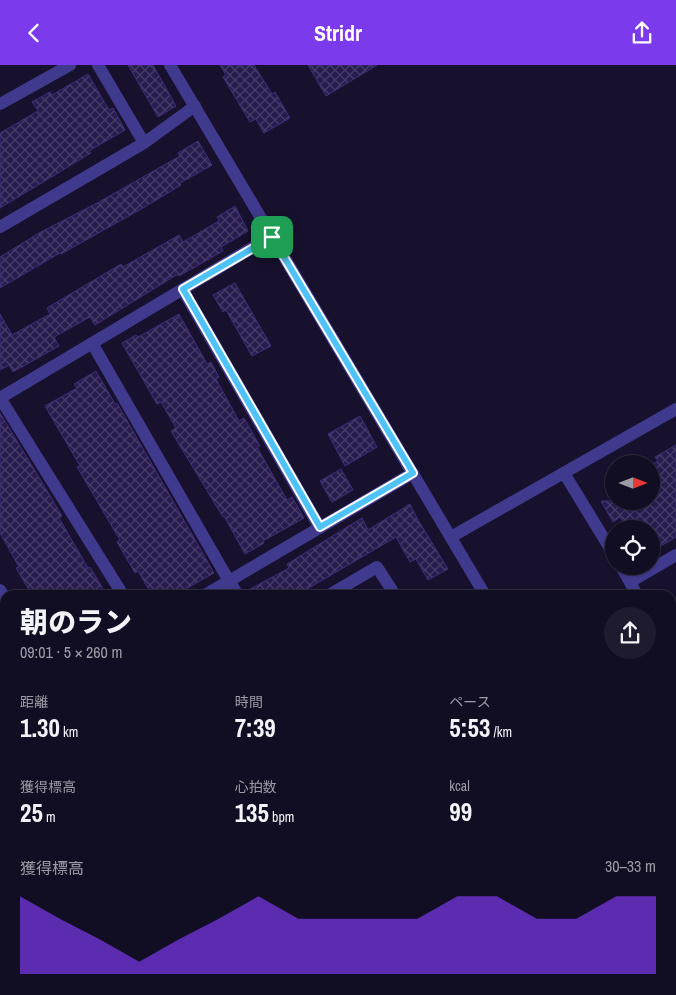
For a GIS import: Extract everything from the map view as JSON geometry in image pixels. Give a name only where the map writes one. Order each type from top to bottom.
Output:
[{"type":"street","points":[[0,104],[70,65]]},
{"type":"street","points":[[98,65],[144,143]]},
{"type":"street","points":[[170,65],[482,590]]},
{"type":"street","points":[[0,227],[144,143],[195,106]]},
{"type":"street","points":[[120,590],[0,398],[272,237]]},
{"type":"street","points":[[183,289],[320,527]]},
{"type":"street","points":[[92,343],[235,590]]},
{"type":"street","points":[[451,537],[676,409]]},
{"type":"street","points":[[214,590],[413,473]]},
{"type":"street","points":[[564,473],[605,540]]},
{"type":"street","points":[[630,582],[676,555]]},
{"type":"street","points":[[338,590],[377,567],[392,590]]},
{"type":"street","points":[[626,575],[635,590]]},
{"type":"building","points":[[128,65],[153,65],[176,106],[158,117]]},
{"type":"building","points":[[220,65],[254,65],[272,94],[275,92],[290,118],[264,133],[256,119],[250,122],[223,77],[226,75]]},
{"type":"building","points":[[308,65],[377,65],[326,96]]},
{"type":"building","points":[[88,74],[109,110],[113,108],[125,130],[89,151],[91,153],[0,208],[0,133],[38,111],[32,102],[50,92],[52,95]]},
{"type":"building","points":[[198,141],[212,165],[180,183],[181,185],[143,208],[0,288],[0,257],[39,233],[99,202],[180,156],[178,153]]},
{"type":"building","points":[[235,206],[248,231],[221,247],[223,251],[179,276],[178,274],[95,325],[90,317],[54,337],[59,346],[13,372],[9,365],[0,370],[0,314],[12,335],[50,314],[47,308],[121,264],[123,267],[179,235],[183,242],[219,221],[217,217]]},
{"type":"building","points":[[235,283],[271,346],[252,356],[226,310],[223,312],[213,295]]},
{"type":"building","points":[[179,314],[207,364],[211,362],[219,377],[216,379],[239,421],[244,418],[260,446],[257,447],[287,500],[292,497],[304,518],[263,541],[264,543],[245,554],[224,516],[171,431],[176,428],[161,402],[157,404],[122,343],[136,335],[138,337]]},
{"type":"building","points":[[96,371],[115,404],[117,403],[214,573],[184,590],[149,590],[138,571],[135,573],[117,542],[120,540],[77,467],[80,466],[45,406],[77,388],[74,384]]},
{"type":"building","points":[[0,413],[62,516],[59,518],[88,568],[90,567],[103,589],[29,590],[16,568],[19,567],[0,533]]},
{"type":"building","points":[[360,416],[377,447],[345,466],[328,434]]},
{"type":"building","points":[[676,445],[676,537],[660,547],[660,520],[622,520],[620,517],[612,520],[606,510],[660,510],[658,455]]},
{"type":"building","points":[[341,469],[353,490],[332,502],[320,481]]},
{"type":"building","points":[[410,504],[448,569],[428,580],[416,559],[410,562],[396,537],[305,590],[301,590],[300,588],[296,590],[249,590],[289,568],[287,564],[362,518],[368,530]]},
{"type":"route","points":[[272,237],[413,473],[320,527],[183,289],[272,237]]}]
